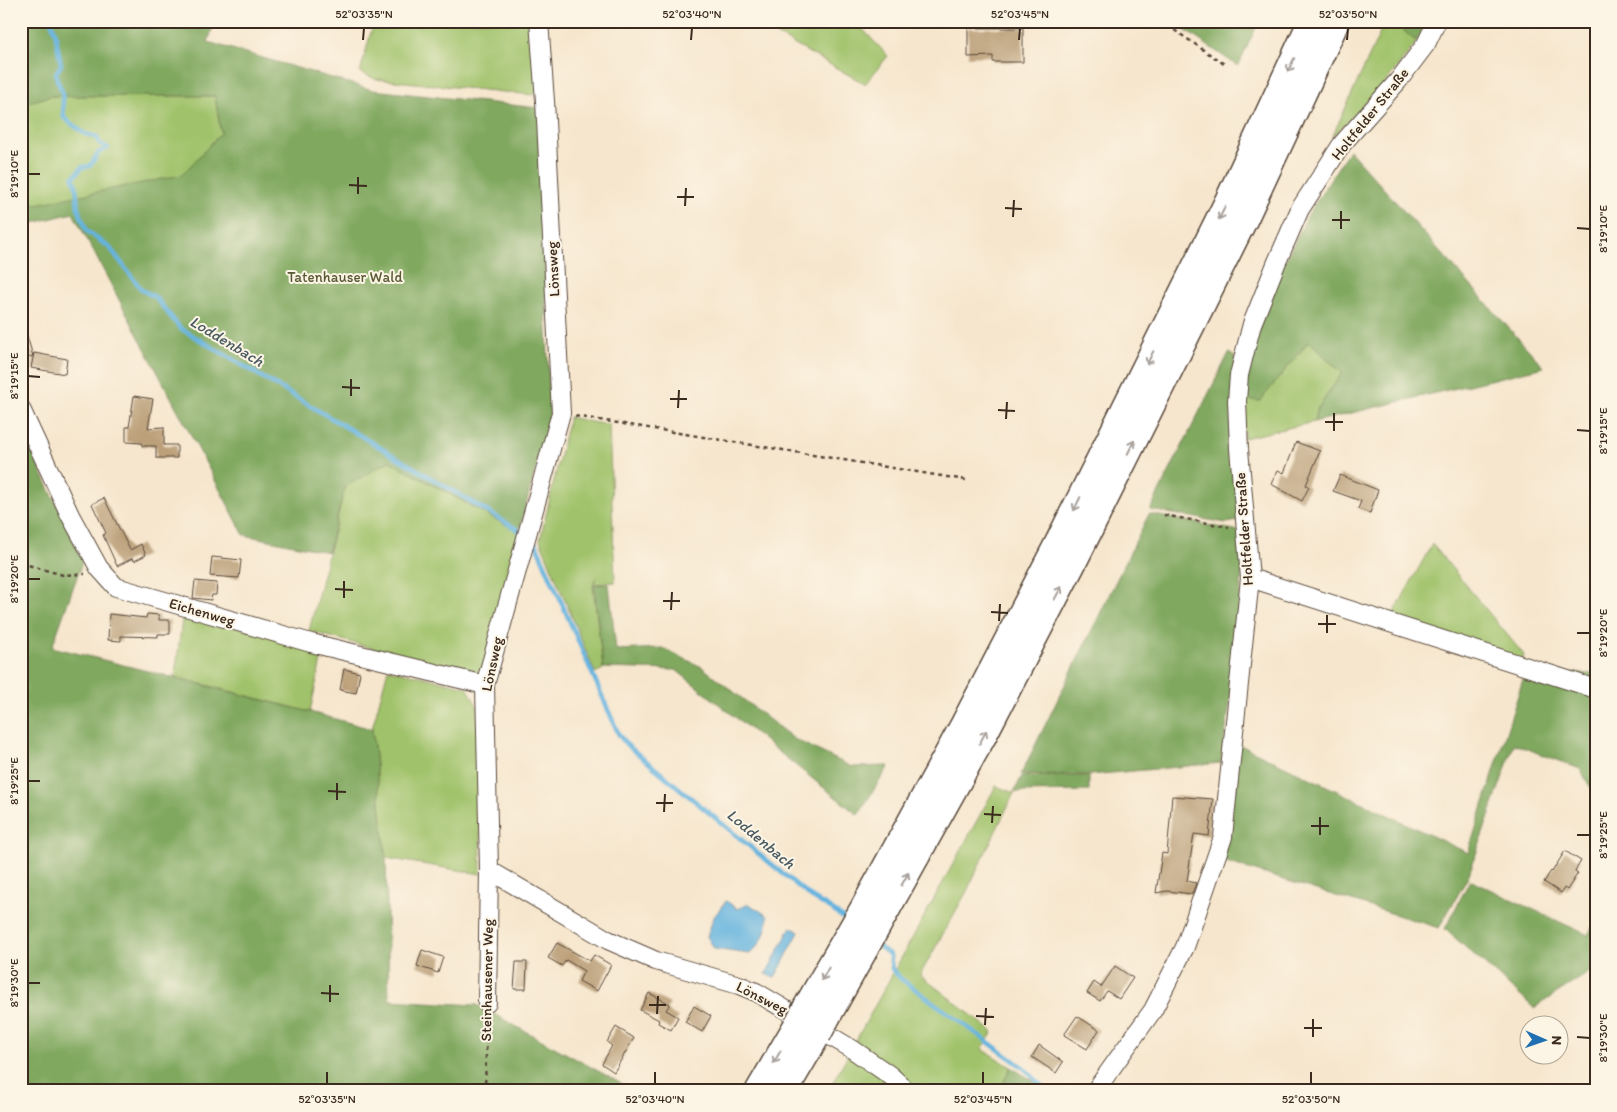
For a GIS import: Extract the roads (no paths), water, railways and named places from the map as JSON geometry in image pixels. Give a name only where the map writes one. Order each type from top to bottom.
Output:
[{"type":"highway","points":[[785,1091],[812,1022],[872,915],[962,726],[1056,546],[1226,204],[1311,21]]},
{"type":"highway","points":[[872,915],[982,739],[1076,558],[1245,219],[1337,21]]},
{"type":"highway","points":[[758,1091],[812,1022]]},
{"type":"street","name":"Lönsweg","points":[[539,21],[545,101],[561,413],[485,686],[489,870],[608,940],[656,961],[739,985],[756,992],[852,1049],[892,1076],[907,1091]]},
{"type":"street","name":"Holtfelder Straße","points":[[1095,1091],[1153,1010],[1185,947],[1223,837],[1250,578],[1239,449],[1237,401],[1239,375],[1252,324],[1300,209],[1342,144],[1398,81],[1426,44],[1438,21]]},
{"type":"street","name":"Eichenweg","points":[[21,409],[70,515],[99,568],[116,587],[311,643],[485,686]]},
{"type":"street","points":[[1250,578],[1596,689]]},
{"type":"street","name":"Steinhausener Weg","points":[[487,1003],[489,870]]},
{"type":"water","points":[[726,901],[738,909],[749,904],[768,916],[763,937],[750,954],[714,949],[707,936],[714,917]]},
{"type":"water","points":[[791,927],[799,932],[775,978],[766,974]]},
{"type":"waterway","name":"Loddenbach","points":[[51,21],[61,65],[56,73],[62,91],[64,118],[85,134],[97,137],[99,143],[108,148],[99,152],[90,166],[82,167],[73,178],[76,185],[78,208],[87,231],[110,248],[142,290],[155,297],[180,328],[520,531]]},
{"type":"waterway","name":"Loddenbach","points":[[536,544],[619,735],[627,745],[811,897],[847,921]]},
{"type":"waterway","name":"Loddenbach","points":[[877,945],[890,955],[892,969],[901,979],[1024,1068],[1047,1091]]},
{"type":"park label","name":"Tatenhauser Wald","points":[[345,277]]}]
